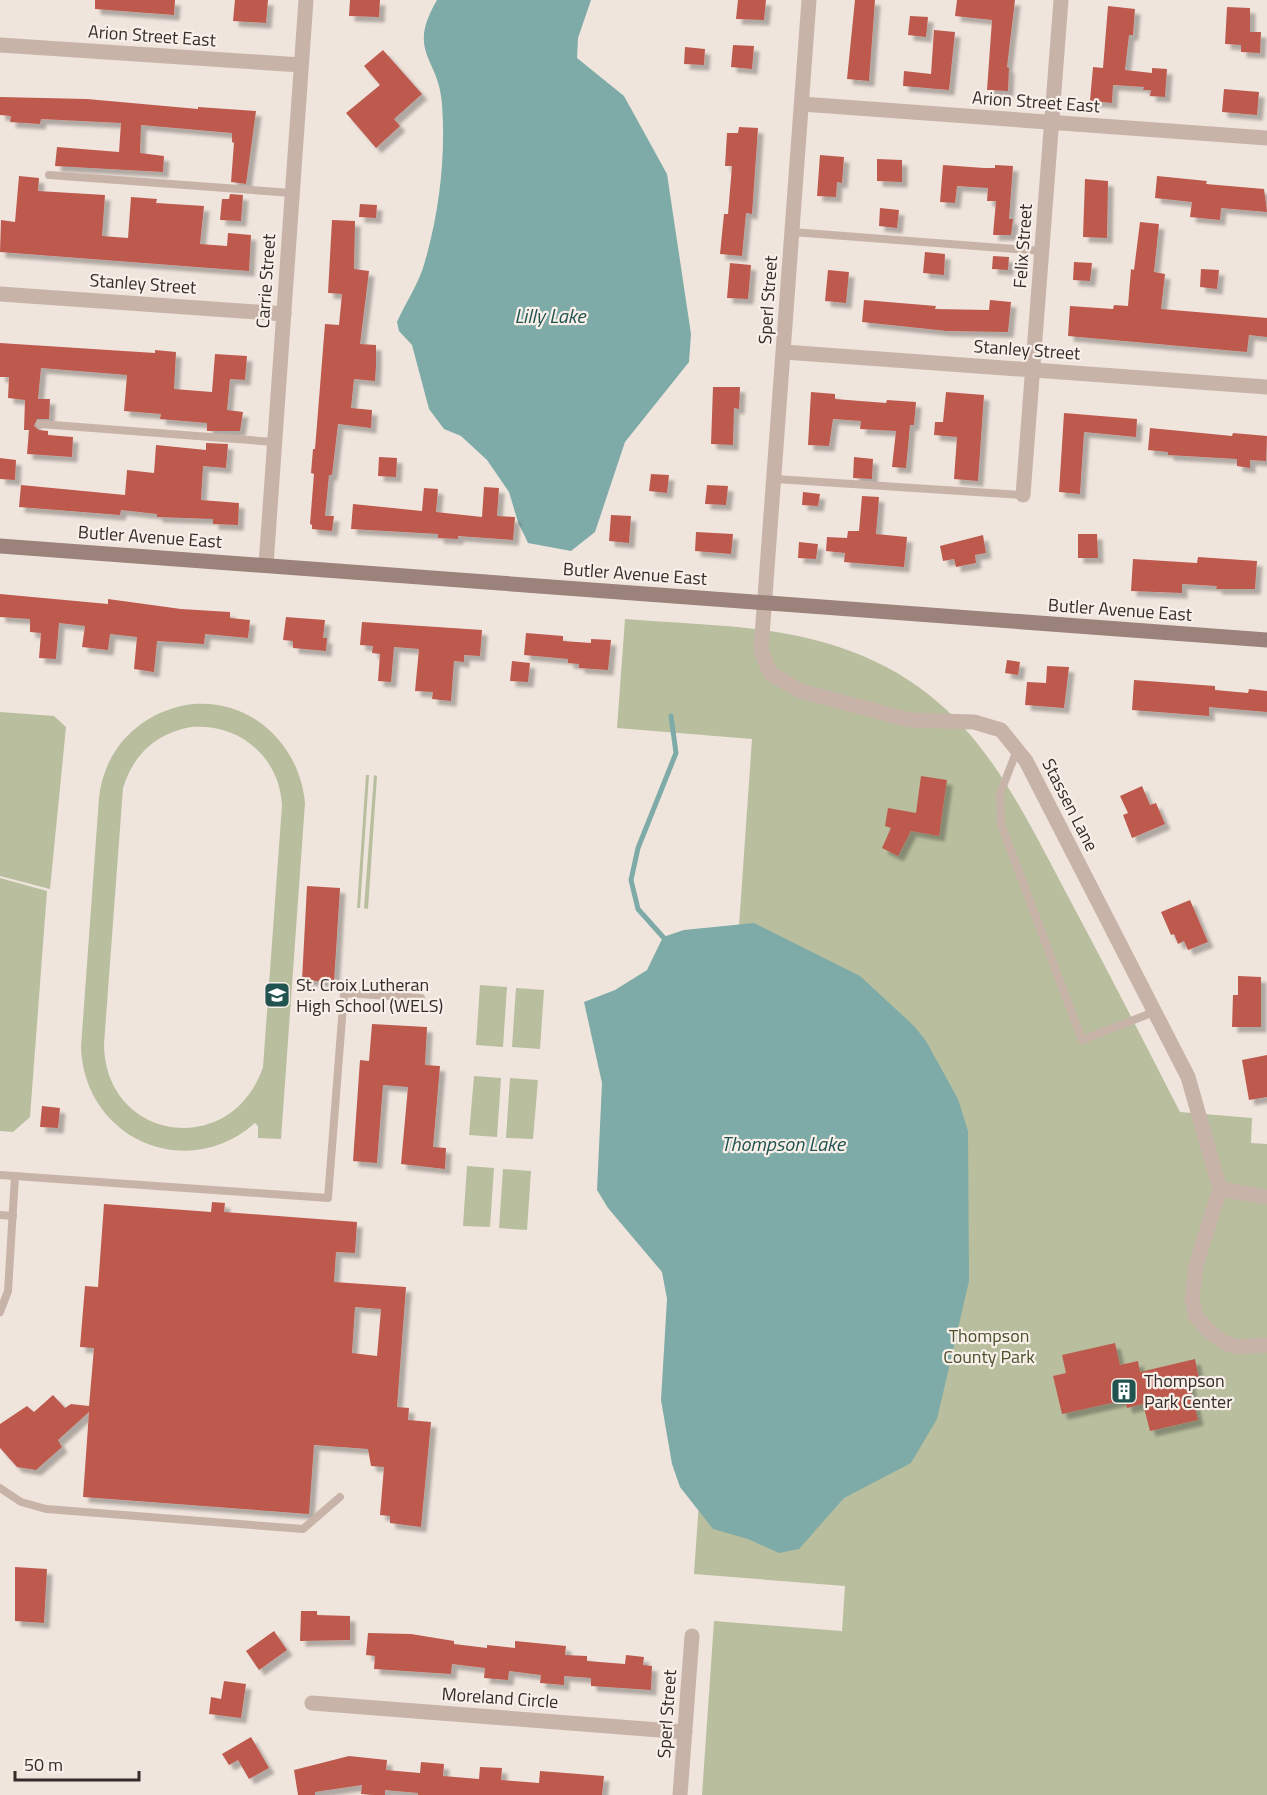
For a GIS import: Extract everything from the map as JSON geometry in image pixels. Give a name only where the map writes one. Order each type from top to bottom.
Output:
[{"type":"street","name":"Carrie Street","points":[[266,565],[306,0]]},
{"type":"street","name":"Sperl Street","points":[[766,603],[809,0]]},
{"type":"street","name":"Felix Street","points":[[1023,495],[1061,0]]},
{"type":"street","name":"Arion Street East","points":[[0,45],[302,65]]},
{"type":"street","name":"Arion Street East","points":[[802,104],[1267,138]]},
{"type":"street","name":"Stanley Street","points":[[0,294],[284,314]]},
{"type":"street","name":"Stanley Street","points":[[784,352],[1267,387]]},
{"type":"street","name":"Butler Avenue East","points":[[0,546],[1267,640]]},
{"type":"street","name":"Stassen Lane","points":[[766,603],[761,650],[770,674],[800,691],[910,720],[974,722],[1000,730],[1026,761],[1188,1077],[1220,1189]]},
{"type":"street","points":[[1267,1197],[1220,1189],[1196,1265],[1192,1299],[1196,1317],[1212,1334],[1225,1343],[1238,1347],[1267,1345]]},
{"type":"street","name":"Sperl Street","points":[[680,1795],[692,1636]]},
{"type":"street","name":"Moreland Circle","points":[[312,1703],[685,1732]]},
{"type":"lane","points":[[49,175],[292,193]]},
{"type":"lane","points":[[792,232],[1043,251]]},
{"type":"lane","points":[[40,424],[274,442]]},
{"type":"lane","points":[[775,479],[1023,495]]},
{"type":"lane","points":[[1017,750],[1000,794],[1001,824],[1082,1040],[1154,1012]]},
{"type":"lane","points":[[0,1175],[328,1198],[344,993],[421,998]]},
{"type":"lane","points":[[0,1312],[8,1292],[15,1176]]},
{"type":"lane","points":[[0,1215],[13,1216]]},
{"type":"lane","points":[[1,1491],[21,1503],[46,1509],[303,1529],[340,1497]]},
{"type":"green space","name":"Thompson County Park","points":[[625,619],[731,626],[811,639],[836,646],[882,665],[920,688],[953,716],[981,747],[1005,782],[1049,860],[1180,1112],[1252,1118],[1251,1143],[1267,1144],[1267,1795],[702,1795],[714,1621],[842,1631],[845,1586],[694,1574],[752,739],[617,728]]},
{"type":"green space","points":[[193,704],[215,704],[235,709],[253,718],[270,730],[283,745],[294,763],[301,782],[305,803],[281,1139],[258,1138],[258,1126],[255,1123],[228,1141],[199,1150],[170,1150],[143,1142],[119,1127],[100,1106],[87,1079],[81,1047],[102,780],[118,747],[129,734],[158,714]],"holes":[[[209,727],[240,737],[265,758],[279,787],[282,805],[263,1067],[247,1097],[225,1116],[199,1126],[172,1127],[147,1119],[125,1102],[110,1077],[104,1044],[123,788],[133,765],[157,740],[178,730]]]},
{"type":"green space","points":[[0,712],[54,716],[66,727],[50,889],[0,876]]},
{"type":"green space","points":[[366,775],[369,775],[360,908],[357,908]]},
{"type":"green space","points":[[374,775],[377,776],[368,909],[364,908]]},
{"type":"green space","points":[[0,878],[47,891],[30,1117],[13,1132],[0,1131]]},
{"type":"green space","points":[[480,985],[507,987],[503,1047],[476,1045]]},
{"type":"green space","points":[[516,988],[544,990],[540,1049],[512,1047]]},
{"type":"green space","points":[[474,1076],[501,1078],[497,1137],[469,1135]]},
{"type":"green space","points":[[510,1078],[538,1080],[533,1139],[506,1138]]},
{"type":"green space","points":[[467,1166],[494,1168],[490,1227],[463,1226]]},
{"type":"green space","points":[[503,1169],[531,1171],[527,1230],[499,1228]]},
{"type":"water","name":"Lilly Lake","points":[[437,0],[591,0],[578,38],[577,58],[624,96],[667,174],[691,334],[689,362],[625,442],[595,532],[571,551],[528,543],[518,522],[509,492],[487,460],[461,436],[444,429],[429,409],[412,345],[399,331],[397,322],[418,282],[429,248],[440,187],[443,145],[442,104],[440,88],[424,44],[424,32],[428,18]]},
{"type":"water","name":"Thompson Lake","points":[[754,923],[860,976],[914,1026],[926,1041],[958,1099],[968,1131],[969,1281],[937,1419],[911,1463],[844,1498],[799,1549],[779,1553],[748,1539],[713,1529],[680,1487],[672,1464],[661,1400],[667,1299],[662,1272],[608,1208],[597,1190],[602,1083],[584,1002],[615,990],[647,970],[663,937],[684,930]]},
{"type":"building","points":[[95,0],[175,0],[174,15],[95,9]]},
{"type":"building","points":[[235,0],[268,0],[266,23],[233,21]]},
{"type":"building","points":[[350,0],[380,0],[379,17],[349,16]]},
{"type":"building","points":[[738,0],[766,0],[764,20],[736,19]]},
{"type":"building","points":[[855,0],[875,0],[869,81],[847,79]]},
{"type":"building","points":[[957,0],[1015,0],[1007,67],[1009,68],[1008,91],[987,90],[992,20],[955,16]]},
{"type":"building","points":[[1108,6],[1135,9],[1133,35],[1129,35],[1125,70],[1152,73],[1152,68],[1167,69],[1165,97],[1150,96],[1151,90],[1143,90],[1144,87],[1113,85],[1112,103],[1090,101],[1093,67],[1103,68]]},
{"type":"building","points":[[1227,7],[1250,8],[1250,32],[1261,32],[1260,53],[1241,52],[1241,45],[1225,44]]},
{"type":"building","points":[[910,16],[928,17],[926,37],[908,35]]},
{"type":"building","points":[[934,30],[955,32],[949,90],[903,86],[904,71],[931,74]]},
{"type":"building","points":[[733,45],[754,46],[752,69],[731,67]]},
{"type":"building","points":[[685,47],[705,49],[704,65],[684,64]]},
{"type":"building","points":[[383,50],[422,94],[394,119],[400,126],[376,148],[346,113],[380,85],[364,66]]},
{"type":"building","points":[[1224,89],[1259,92],[1257,115],[1222,112]]},
{"type":"building","points":[[0,97],[87,99],[198,109],[198,107],[256,111],[246,184],[231,182],[234,143],[232,133],[141,125],[140,153],[164,156],[163,172],[55,166],[57,147],[119,152],[121,123],[41,119],[40,124],[10,122],[11,116],[0,115]]},
{"type":"building","points":[[739,127],[758,128],[752,214],[746,213],[742,256],[720,254],[724,214],[728,214],[732,166],[725,166],[727,133],[738,133]]},
{"type":"building","points":[[820,155],[844,157],[842,183],[837,182],[836,197],[817,196]]},
{"type":"building","points":[[877,159],[902,160],[902,182],[877,181]]},
{"type":"building","points":[[943,165],[984,168],[995,168],[995,165],[1013,166],[1009,219],[1013,219],[1011,235],[993,235],[996,201],[987,201],[988,188],[957,186],[955,203],[940,202]]},
{"type":"building","points":[[19,176],[39,178],[38,191],[105,195],[102,236],[128,238],[131,197],[157,199],[156,203],[204,206],[200,244],[227,246],[228,233],[251,235],[249,271],[0,252],[1,220],[15,222]]},
{"type":"building","points":[[1157,176],[1207,181],[1206,184],[1264,189],[1267,212],[1221,208],[1220,220],[1190,217],[1192,202],[1155,198]]},
{"type":"building","points":[[1085,179],[1108,181],[1107,238],[1083,237]]},
{"type":"building","points":[[230,194],[243,195],[241,221],[220,220],[222,199],[229,199]]},
{"type":"building","points":[[360,204],[377,205],[376,218],[359,217]]},
{"type":"building","points":[[880,208],[899,210],[897,228],[879,226]]},
{"type":"building","points":[[332,220],[355,221],[354,269],[369,271],[360,344],[376,345],[376,366],[375,381],[354,379],[351,408],[372,410],[371,428],[338,424],[325,516],[334,516],[332,531],[312,529],[310,524],[314,474],[311,473],[325,324],[339,325],[342,294],[328,293]]},
{"type":"building","points":[[1140,222],[1159,224],[1154,272],[1165,274],[1161,309],[1267,318],[1267,337],[1249,335],[1247,352],[1068,336],[1070,306],[1113,309],[1114,305],[1128,306],[1131,269],[1134,270]]},
{"type":"building","points":[[925,252],[945,254],[944,275],[923,273]]},
{"type":"building","points":[[993,256],[1009,257],[1008,270],[992,269]]},
{"type":"building","points":[[1074,262],[1092,263],[1090,281],[1073,280]]},
{"type":"building","points":[[730,263],[751,265],[748,299],[727,298]]},
{"type":"building","points":[[1201,269],[1219,270],[1217,289],[1200,287]]},
{"type":"building","points":[[828,270],[849,272],[846,303],[825,301]]},
{"type":"building","points":[[864,300],[936,306],[935,309],[989,310],[990,300],[1011,302],[1008,332],[947,331],[862,322]]},
{"type":"building","points":[[0,343],[155,353],[155,350],[176,352],[174,389],[212,392],[215,354],[247,356],[245,380],[230,379],[227,410],[243,412],[240,431],[207,431],[207,423],[160,419],[161,414],[124,411],[127,375],[41,368],[38,399],[50,399],[49,419],[37,419],[34,426],[39,430],[48,431],[48,435],[73,437],[72,457],[27,454],[29,430],[24,430],[25,400],[8,398],[9,377],[0,377]]},
{"type":"building","points":[[713,387],[740,387],[739,409],[734,408],[733,445],[711,444]]},
{"type":"building","points":[[811,392],[835,394],[835,399],[886,403],[887,400],[916,402],[914,425],[910,425],[906,468],[892,467],[896,431],[860,429],[861,421],[833,419],[829,446],[808,445]]},
{"type":"building","points":[[946,392],[984,395],[978,481],[954,479],[957,437],[934,435],[935,422],[943,422]]},
{"type":"building","points":[[1064,413],[1137,419],[1136,437],[1084,432],[1080,494],[1059,492]]},
{"type":"building","points":[[1150,428],[1232,436],[1233,433],[1267,436],[1266,461],[1250,460],[1250,468],[1237,466],[1237,459],[1168,455],[1168,452],[1148,450]]},
{"type":"building","points":[[206,443],[228,444],[226,468],[203,466],[201,500],[239,503],[238,525],[213,524],[213,519],[157,517],[157,514],[121,510],[120,515],[19,507],[21,485],[125,495],[127,470],[154,473],[156,445],[206,450]]},
{"type":"building","points":[[379,457],[397,458],[396,477],[378,476]]},
{"type":"building","points":[[854,457],[873,459],[872,479],[853,478]]},
{"type":"building","points":[[0,458],[16,460],[15,480],[0,479]]},
{"type":"building","points":[[651,474],[669,475],[667,493],[649,491]]},
{"type":"building","points":[[707,485],[728,486],[726,505],[705,504]]},
{"type":"building","points":[[484,487],[499,488],[497,516],[515,517],[513,540],[458,536],[458,539],[438,538],[438,534],[351,529],[353,504],[422,511],[424,488],[438,489],[436,512],[482,517]]},
{"type":"building","points":[[803,492],[820,494],[818,506],[802,505]]},
{"type":"building","points":[[862,496],[879,497],[876,534],[907,537],[904,567],[844,562],[845,553],[826,551],[827,537],[847,538],[848,531],[859,531]]},
{"type":"building","points":[[611,515],[631,516],[629,543],[609,541]]},
{"type":"building","points":[[696,532],[733,534],[731,554],[695,551]]},
{"type":"building","points":[[1078,534],[1097,534],[1098,558],[1078,558]]},
{"type":"building","points":[[983,535],[986,553],[975,555],[976,563],[956,567],[954,559],[943,561],[940,546]]},
{"type":"building","points":[[799,542],[818,544],[816,559],[798,558]]},
{"type":"building","points":[[1198,557],[1257,561],[1255,589],[1216,589],[1217,586],[1182,584],[1182,593],[1131,591],[1133,559],[1197,563]]},
{"type":"building","points":[[0,594],[108,604],[108,599],[181,609],[230,612],[230,618],[250,620],[248,638],[205,634],[204,644],[157,641],[154,672],[134,669],[137,637],[110,634],[108,650],[82,647],[85,626],[59,623],[56,659],[39,658],[41,633],[30,632],[30,619],[0,617]]},
{"type":"building","points":[[286,617],[325,620],[323,638],[327,638],[326,651],[293,648],[293,641],[283,640]]},
{"type":"building","points":[[362,622],[482,630],[480,656],[464,655],[464,662],[454,661],[451,701],[432,699],[433,692],[415,691],[419,649],[394,647],[391,682],[378,681],[380,654],[372,653],[373,646],[360,645]]},
{"type":"building","points":[[526,633],[563,636],[563,641],[591,643],[591,639],[611,640],[608,670],[579,668],[579,664],[568,663],[568,659],[524,655]]},
{"type":"building","points":[[1007,660],[1020,662],[1018,675],[1005,673]]},
{"type":"building","points":[[512,661],[530,663],[528,682],[510,681]]},
{"type":"building","points":[[1047,666],[1069,667],[1064,708],[1025,705],[1027,682],[1046,683]]},
{"type":"building","points":[[1134,680],[1215,686],[1215,690],[1248,693],[1249,689],[1267,691],[1267,712],[1209,707],[1209,716],[1132,710]]},
{"type":"building","points":[[921,776],[947,780],[939,836],[911,831],[898,856],[882,848],[891,828],[885,826],[888,808],[916,813]]},
{"type":"building","points":[[1142,786],[1150,805],[1156,803],[1165,824],[1132,838],[1123,815],[1128,813],[1120,796]]},
{"type":"building","points":[[307,886],[340,888],[334,982],[302,980]]},
{"type":"building","points":[[1190,900],[1208,942],[1188,950],[1184,941],[1178,944],[1174,934],[1171,935],[1161,912]]},
{"type":"building","points":[[1238,976],[1261,977],[1261,1027],[1232,1027],[1233,995],[1238,995]]},
{"type":"building","points":[[372,1024],[427,1027],[425,1065],[440,1066],[433,1147],[446,1148],[445,1169],[401,1164],[408,1087],[383,1085],[377,1163],[353,1161],[360,1060],[369,1061]]},
{"type":"building","points":[[1267,1055],[1267,1097],[1249,1100],[1242,1060]]},
{"type":"building","points":[[42,1106],[60,1108],[58,1128],[40,1127]]},
{"type":"building","points":[[212,1202],[225,1203],[224,1212],[357,1222],[355,1253],[336,1252],[334,1282],[406,1287],[397,1407],[409,1408],[408,1420],[431,1422],[421,1527],[390,1523],[390,1516],[380,1515],[384,1467],[371,1466],[368,1449],[314,1445],[309,1514],[83,1497],[89,1412],[58,1440],[62,1447],[36,1470],[17,1467],[0,1448],[0,1424],[27,1406],[34,1412],[53,1395],[65,1408],[71,1404],[89,1406],[94,1348],[80,1347],[85,1286],[98,1287],[104,1204],[211,1212]],"holes":[[[355,1307],[381,1309],[377,1356],[352,1353]]]},
{"type":"building","name":"Thompson Park Center","points":[[1115,1343],[1120,1365],[1138,1361],[1140,1372],[1195,1359],[1199,1379],[1189,1382],[1198,1420],[1150,1431],[1143,1404],[1127,1408],[1125,1400],[1062,1414],[1053,1376],[1066,1373],[1062,1355]]},
{"type":"building","points":[[15,1567],[47,1569],[44,1623],[15,1621]]},
{"type":"building","points":[[301,1611],[317,1611],[317,1615],[350,1616],[350,1640],[300,1641]]},
{"type":"building","points":[[274,1631],[287,1650],[259,1670],[246,1651]]},
{"type":"building","points":[[368,1633],[411,1634],[454,1641],[454,1644],[487,1648],[487,1645],[515,1648],[515,1641],[566,1646],[565,1655],[587,1656],[587,1661],[625,1664],[626,1655],[644,1657],[643,1665],[652,1666],[651,1690],[591,1686],[591,1678],[564,1676],[564,1685],[540,1683],[541,1675],[509,1671],[508,1680],[484,1678],[485,1668],[452,1664],[451,1674],[374,1669],[375,1656],[366,1655]]},
{"type":"building","points":[[224,1681],[246,1684],[241,1718],[209,1714],[211,1697],[221,1699]]},
{"type":"building","points":[[251,1737],[269,1768],[249,1779],[238,1760],[229,1765],[222,1754]]},
{"type":"building","points":[[349,1756],[387,1760],[386,1770],[420,1773],[421,1762],[444,1764],[443,1776],[479,1779],[480,1767],[502,1768],[501,1780],[539,1783],[540,1771],[604,1776],[602,1795],[418,1795],[418,1793],[385,1790],[385,1795],[374,1795],[361,1794],[362,1785],[315,1792],[315,1795],[298,1795],[294,1770]]},
{"type":"waterway","points":[[663,937],[638,909],[631,880],[638,848],[676,753],[671,716]]},
{"type":"place","name":"St. Croix Lutheran High School (WELS)","points":[[277,995]]},
{"type":"place","name":"Thompson Park Center","points":[[1124,1391]]}]
